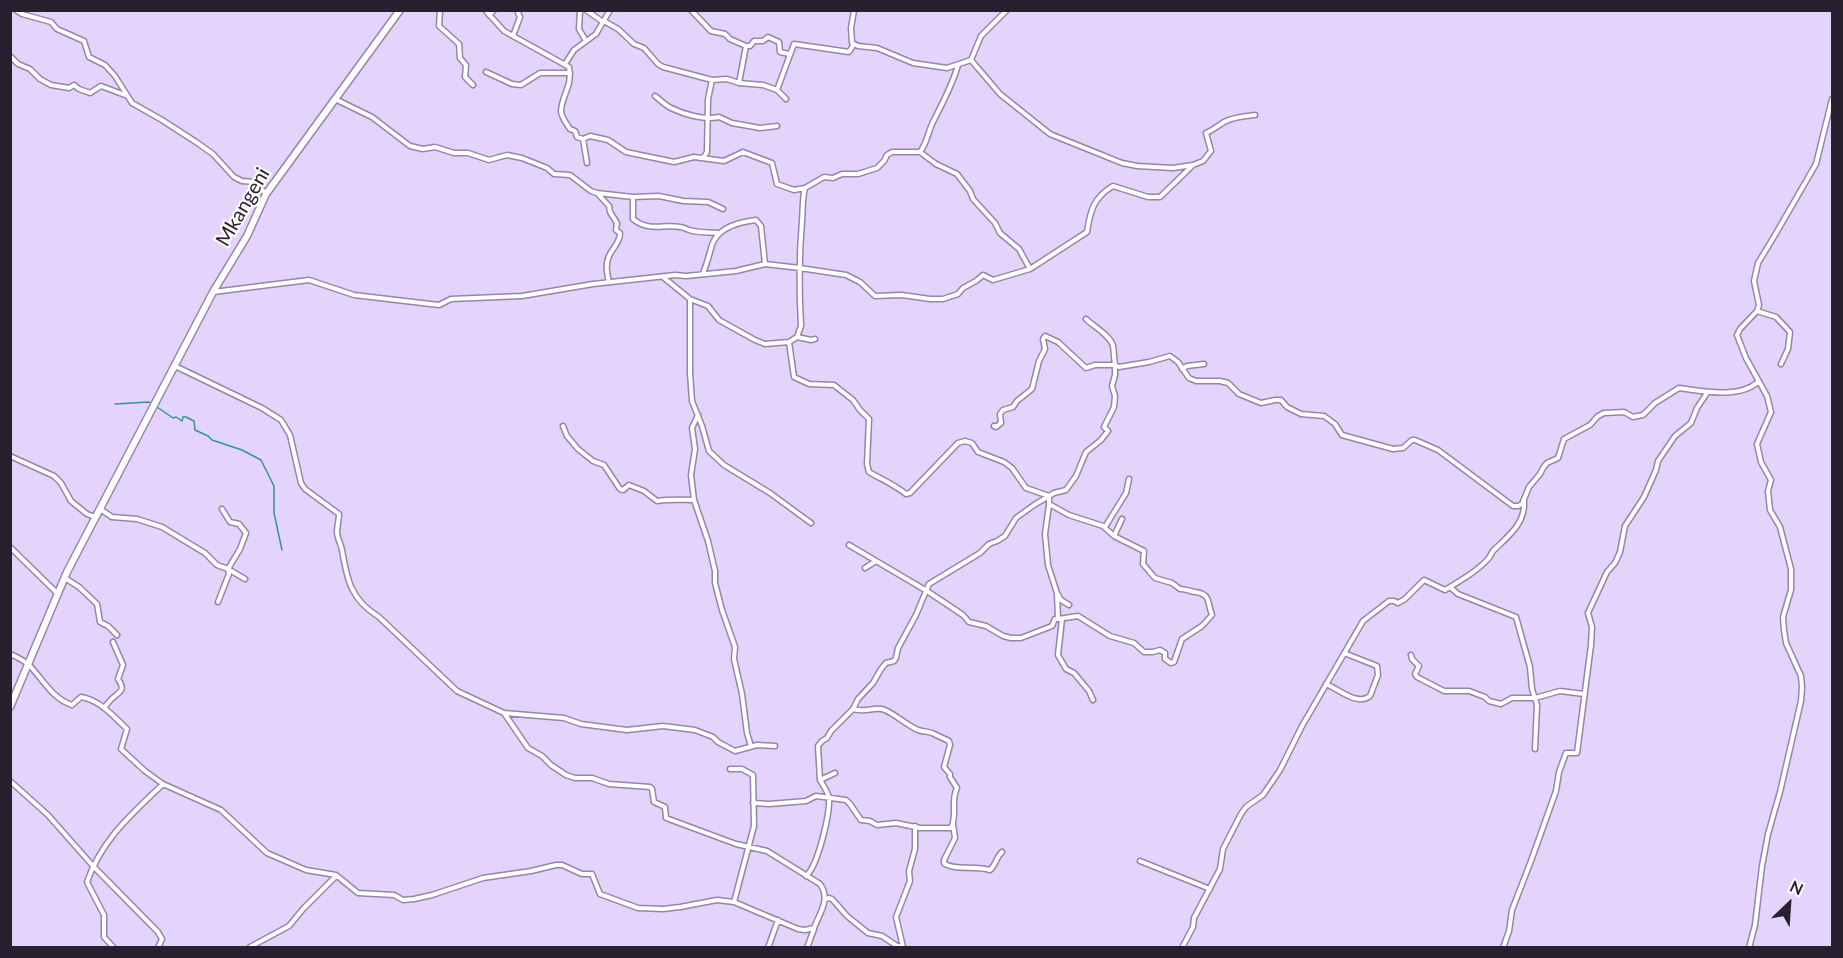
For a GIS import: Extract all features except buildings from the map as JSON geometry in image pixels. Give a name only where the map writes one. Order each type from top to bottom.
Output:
[{"type":"street","points":[[16,10],[33,18],[51,22],[57,29],[84,41],[89,57],[105,65],[132,103],[177,129],[213,154],[234,177],[255,182],[266,194]]},
{"type":"street","name":"Mkangeni","points":[[10,707],[64,578],[213,292],[247,236],[266,194],[400,10]]},
{"type":"street","points":[[440,10],[439,26],[459,44],[460,58],[466,65],[465,77],[473,85]]},
{"type":"street","points":[[485,10],[504,31],[569,67],[569,86],[561,111],[570,129],[576,131],[577,137],[583,139],[590,136],[608,140],[626,152],[674,162],[682,162],[689,158],[724,161],[743,152],[772,163],[777,184],[794,190],[805,188],[824,177],[858,174],[877,168],[892,152],[920,152],[936,164],[957,174],[973,199],[995,223],[1000,233],[1018,249],[1030,269]]},
{"type":"street","points":[[489,15],[494,10]]},
{"type":"street","points":[[513,36],[520,17],[519,10]]},
{"type":"street","points":[[580,10],[579,29],[586,41]]},
{"type":"street","points":[[586,10],[618,29],[634,44],[644,48],[658,64],[712,80],[727,79],[739,83],[763,85],[777,90],[786,99]]},
{"type":"street","points":[[565,64],[574,50],[596,34],[610,10]]},
{"type":"street","points":[[691,10],[711,31],[725,34],[730,39],[746,46],[750,46],[756,40],[763,41],[768,37],[779,42],[780,52],[789,54]]},
{"type":"street","points":[[854,10],[851,28],[854,44]]},
{"type":"street","points":[[854,44],[877,48],[913,63],[947,68],[971,60],[981,36],[1007,10]]},
{"type":"street","points":[[777,90],[794,44],[849,52],[854,44]]},
{"type":"street","points":[[739,83],[746,46]]},
{"type":"street","points":[[10,56],[18,64],[30,69],[40,79],[51,85],[69,88],[74,85],[90,93],[101,86],[126,95]]},
{"type":"street","points":[[971,60],[1000,94],[1050,134],[1122,163],[1173,168],[1193,165]]},
{"type":"street","points":[[920,152],[925,146],[931,124],[939,112],[958,65]]},
{"type":"street","points":[[486,72],[521,86],[540,73],[570,73]]},
{"type":"street","points":[[700,158],[704,157],[707,152],[708,99],[712,80]]},
{"type":"street","points":[[655,96],[672,109],[690,115],[719,117],[732,123],[760,128],[777,126]]},
{"type":"street","points":[[335,99],[372,117],[410,146],[423,149],[435,147],[454,153],[468,153],[489,160],[507,155],[547,168],[554,174],[570,176],[597,193],[633,197],[659,196],[683,201],[708,202],[723,208]]},
{"type":"street","points":[[1749,948],[1755,925],[1761,866],[1801,701],[1802,687],[1801,676],[1785,643],[1783,617],[1791,590],[1791,569],[1780,527],[1770,510],[1768,491],[1771,480],[1761,462],[1758,444],[1771,412],[1767,396],[1758,382],[1737,335],[1740,328],[1757,311],[1759,305],[1754,281],[1758,263],[1816,164],[1833,99]]},
{"type":"street","points":[[213,292],[309,280],[354,295],[439,306],[452,299],[522,296],[609,282],[736,271],[765,264],[846,275],[860,282],[875,296],[902,295],[943,299],[958,294],[983,275],[993,280],[1030,269],[1086,234],[1089,214],[1099,196],[1113,186],[1160,197],[1211,151],[1206,133],[1222,123],[1239,117],[1255,115]]},
{"type":"street","points":[[583,139],[587,163]]},
{"type":"street","points":[[663,276],[690,299],[708,306],[719,320],[755,340],[765,344],[789,342],[797,337],[801,326],[801,208],[805,188]]},
{"type":"street","points":[[597,193],[609,206],[617,223],[616,230],[620,233],[620,240],[609,256],[606,267],[609,282]]},
{"type":"street","points":[[633,197],[633,219],[638,223],[653,228],[676,226],[688,230],[719,233]]},
{"type":"street","points":[[703,273],[712,243],[719,233],[738,222],[756,220],[761,226],[765,264]]},
{"type":"street","points":[[690,299],[692,401],[709,451],[724,465],[770,493],[811,523]]},
{"type":"street","points":[[1757,311],[1776,317],[1790,332],[1788,349],[1781,364]]},
{"type":"street","points":[[806,876],[812,871],[822,840],[829,798],[820,780],[818,746],[853,710],[858,699],[873,683],[886,663],[894,661],[929,584],[1005,536],[1016,518],[1049,496],[1066,490],[1076,476],[1086,452],[1090,451],[1107,433],[1104,423],[1114,407],[1115,396],[1112,386],[1115,375],[1113,346],[1086,319]]},
{"type":"street","points":[[994,426],[1001,423],[1000,414],[1004,410],[1013,407],[1032,388],[1045,349],[1043,339],[1045,336],[1058,342],[1086,368],[1095,365],[1119,367],[1170,356],[1178,362],[1189,378],[1196,381],[1228,383],[1239,394],[1261,403],[1281,400],[1287,408],[1301,414],[1324,416],[1335,424],[1342,435],[1393,449],[1403,448],[1415,440],[1438,450],[1513,506],[1518,506],[1522,504],[1529,487],[1543,468],[1558,458],[1564,439],[1590,425],[1598,416],[1604,413],[1624,412],[1633,417],[1639,417],[1655,403],[1679,388],[1707,393],[1732,392],[1758,382]]},
{"type":"street","points":[[797,337],[815,339]]},
{"type":"street","points":[[789,342],[794,377],[809,384],[834,386],[853,400],[869,419],[867,464],[869,472],[890,485],[906,494],[910,493],[958,443],[965,441],[972,443],[978,452],[1004,462],[1012,468],[1026,488],[1049,496]]},
{"type":"street","points":[[1182,369],[1187,366],[1204,364]]},
{"type":"street","points":[[175,366],[262,408],[281,420],[290,435],[301,483],[305,489],[339,514],[337,534],[355,596],[366,609],[379,617],[457,691],[504,713],[564,718],[581,724],[627,730],[663,726],[695,730],[713,736],[718,742],[735,751],[763,744],[776,747]]},
{"type":"street","points":[[1503,948],[1512,910],[1556,791],[1559,772],[1566,753],[1577,753],[1591,645],[1592,627],[1588,613],[1607,572],[1615,563],[1620,552],[1625,526],[1644,497],[1658,461],[1676,436],[1691,423],[1707,393]]},
{"type":"street","points":[[698,416],[692,428],[695,449],[691,475],[694,500],[708,541],[722,610],[735,647],[734,659],[751,746]]},
{"type":"street","points":[[563,426],[567,436],[578,449],[593,461],[604,465],[620,489],[623,490],[629,485],[644,491],[657,501],[672,498],[694,500]]},
{"type":"street","points":[[10,456],[54,476],[61,483],[71,501],[87,514],[96,517]]},
{"type":"street","points":[[1105,527],[1126,493],[1128,479]]},
{"type":"street","points":[[1049,496],[1045,534],[1048,565],[1057,593],[1060,619],[1059,655],[1066,669],[1074,673],[1089,691],[1093,700]]},
{"type":"street","points":[[1182,948],[1193,927],[1194,918],[1220,869],[1223,849],[1241,814],[1246,807],[1263,795],[1280,770],[1302,726],[1363,621],[1389,602],[1398,603],[1405,599],[1424,580],[1445,590],[1479,567],[1514,532],[1525,513],[1524,500]]},
{"type":"street","points":[[849,545],[927,591],[969,621],[986,626],[1007,637],[1021,638],[1052,626],[1055,619],[1078,616],[1110,636],[1134,643],[1144,652],[1160,650],[1164,653],[1165,659],[1171,663],[1174,662],[1182,639],[1202,626],[1212,615],[1207,596],[1201,592],[1180,589],[1172,583],[1159,580],[1143,564],[1144,551],[1114,536],[1105,527],[1069,515],[1049,504]]},
{"type":"street","points":[[100,509],[112,517],[137,519],[162,527],[206,553],[217,565],[228,568],[245,579]]},
{"type":"street","points":[[218,602],[229,574],[228,568],[240,549],[246,532],[239,524],[230,522],[222,509]]},
{"type":"street","points":[[1114,536],[1122,519]]},
{"type":"street","points":[[10,547],[58,594]]},
{"type":"street","points":[[865,568],[876,561]]},
{"type":"street","points":[[64,578],[79,587],[97,604],[100,622],[117,635]]},
{"type":"street","points":[[1450,587],[1458,594],[1516,617],[1530,667],[1537,705],[1535,749]]},
{"type":"street","points":[[1057,593],[1061,600],[1069,605]]},
{"type":"street","points":[[104,708],[113,696],[118,695],[123,686],[118,679],[123,665],[113,642]]},
{"type":"street","points":[[1326,684],[1355,699],[1362,700],[1370,696],[1378,675],[1377,666],[1344,653]]},
{"type":"street","points":[[10,654],[29,664],[64,702],[72,705],[81,697],[91,699],[104,708],[127,729],[121,749],[163,784],[221,810],[267,853],[306,870],[336,875],[358,893],[394,895],[403,900],[414,899],[432,896],[483,878],[562,865],[582,874],[592,874],[600,894],[638,908],[672,908],[717,900],[734,902],[798,929],[814,928]]},
{"type":"street","points":[[1411,655],[1419,666],[1415,671],[1417,677],[1444,692],[1469,691],[1501,704],[1512,698],[1535,698],[1560,691],[1584,694]]},
{"type":"street","points":[[753,803],[806,801],[816,796],[846,801],[861,820],[878,825],[896,823],[951,828],[956,815],[953,804],[954,791],[957,788],[944,767],[949,741],[932,733],[920,731],[885,710],[861,712],[853,710]]},
{"type":"street","points":[[504,713],[528,748],[543,756],[551,765],[566,775],[575,778],[592,778],[609,784],[650,787],[654,802],[664,807],[666,818],[736,844],[767,851],[820,884],[826,899],[807,948]]},
{"type":"street","points":[[730,769],[742,769],[753,775],[754,826],[734,902]]},
{"type":"street","points":[[820,780],[835,773]]},
{"type":"street","points":[[10,781],[48,816],[158,932],[162,939],[158,948]]},
{"type":"street","points":[[114,948],[104,937],[104,915],[87,882],[93,866],[111,837],[163,784]]},
{"type":"street","points":[[953,824],[955,838],[944,860],[946,866],[951,868],[984,867],[990,870],[1002,852]]},
{"type":"street","points":[[826,899],[832,899],[847,916],[868,933],[882,936],[897,946],[904,947],[896,917],[910,881],[909,871],[915,849],[915,826]]},
{"type":"street","points":[[1140,861],[1210,889]]},
{"type":"street","points":[[249,947],[289,926],[336,875]]},
{"type":"street","points":[[768,948],[778,920]]},
{"type":"waterway","points":[[115,404],[149,402],[153,405]]},
{"type":"waterway","points":[[157,407],[173,418],[176,417],[182,421],[183,417],[186,417],[194,421],[195,430],[212,440],[242,450],[261,460],[274,486],[274,513],[282,550]]}]
